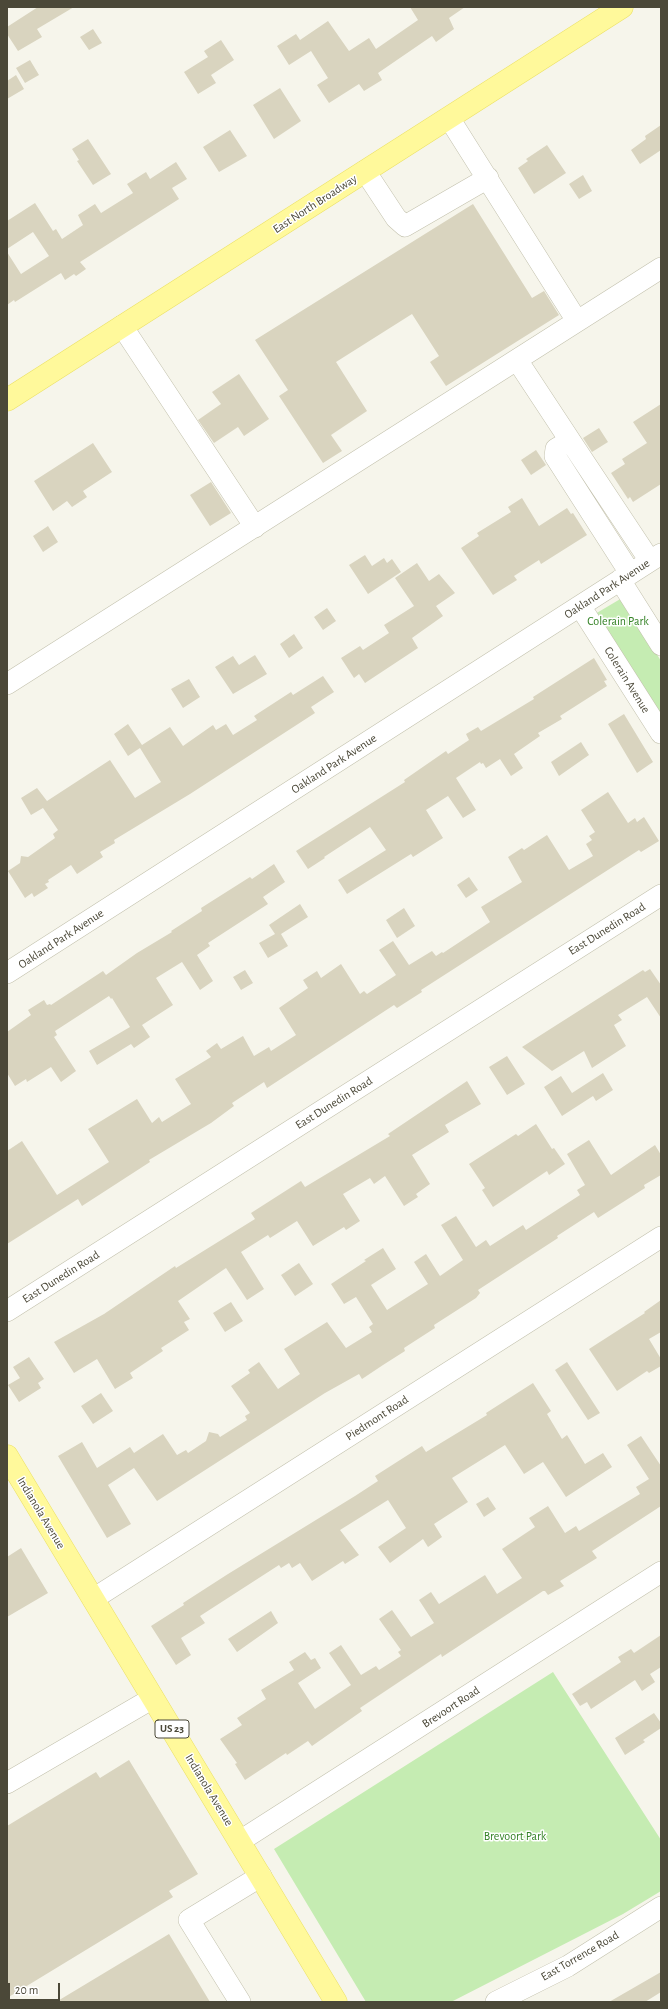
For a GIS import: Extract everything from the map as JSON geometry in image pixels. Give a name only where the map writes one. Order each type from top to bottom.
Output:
[{"type":"main road","name":"East North Broadway","points":[[7,400],[622,7]]},
{"type":"main road","name":"Indianola Avenue","points":[[7,1456],[336,2002]]},
{"type":"street","points":[[449,118],[577,322]]},
{"type":"street","points":[[365,171],[396,218],[405,226],[488,178]]},
{"type":"street","points":[[7,684],[661,268]]},
{"type":"street","points":[[122,326],[184,423],[254,527]]},
{"type":"street","points":[[516,360],[572,445],[656,557]]},
{"type":"street","points":[[572,445],[566,443],[556,449],[555,456],[625,577],[661,644]]},
{"type":"street","name":"Oakland Park Avenue","points":[[7,973],[656,557]]},
{"type":"street","name":"Colerain Avenue","points":[[580,606],[661,734]]},
{"type":"street","name":"East Dunedin Road","points":[[7,1311],[661,895]]},
{"type":"street","name":"Piedmont Road","points":[[93,1599],[661,1237]]},
{"type":"street","name":"Brevoort Road","points":[[240,1841],[661,1572]]},
{"type":"street","points":[[7,1783],[153,1698]]},
{"type":"street","points":[[240,2002],[189,1920],[261,1876]]},
{"type":"street","name":"East Torrence Road","points":[[496,2002],[568,1966],[661,1907]]},
{"type":"green space","name":"Colerain Park","points":[[622,598],[661,661],[661,717],[595,614]]},
{"type":"green space","name":"Brevoort Park","points":[[553,1672],[661,1840],[661,1891],[623,1914],[451,2002],[366,2002],[274,1849]]},
{"type":"building","points":[[38,7],[74,7],[37,29],[42,37],[18,51],[7,34],[7,27]]},
{"type":"building","points":[[410,7],[465,7],[449,18],[454,29],[436,42],[432,36],[378,73],[382,80],[364,91],[359,84],[329,103],[317,85],[328,78],[311,51],[289,65],[277,46],[296,34],[300,40],[328,21],[349,51],[369,38],[376,49],[418,20]]},
{"type":"building","points":[[93,29],[102,43],[89,50],[80,37]]},
{"type":"building","points":[[221,40],[234,60],[211,75],[216,83],[198,94],[184,72],[208,57],[204,51]]},
{"type":"building","points":[[30,60],[39,75],[25,83],[16,68]]},
{"type":"building","points":[[16,75],[24,89],[7,99],[7,81]]},
{"type":"building","points":[[280,88],[301,121],[274,139],[253,105]]},
{"type":"building","points":[[661,125],[661,150],[640,164],[631,150],[646,139],[645,136]]},
{"type":"building","points":[[230,130],[247,156],[219,172],[203,147]]},
{"type":"building","points":[[88,139],[111,174],[93,185],[77,161],[79,160],[72,149]]},
{"type":"building","points":[[547,145],[566,173],[534,194],[518,168],[528,161],[526,159]]},
{"type":"building","points":[[176,162],[187,179],[172,188],[179,199],[80,262],[86,269],[76,276],[74,274],[65,280],[61,273],[15,302],[14,300],[7,305],[7,252],[21,274],[49,256],[33,232],[7,249],[7,221],[35,203],[53,231],[56,229],[62,239],[83,225],[78,215],[95,204],[101,213],[133,193],[127,184],[146,172],[150,179]]},
{"type":"building","points":[[583,175],[592,191],[579,199],[569,184]]},
{"type":"building","points":[[473,204],[532,298],[544,291],[559,315],[446,386],[430,362],[439,356],[412,314],[336,362],[367,411],[331,435],[342,451],[323,463],[279,396],[288,390],[255,340]]},
{"type":"building","points":[[239,374],[269,419],[244,436],[238,427],[214,443],[198,420],[221,404],[212,392]]},
{"type":"building","points":[[661,404],[661,484],[633,502],[630,497],[628,499],[611,473],[625,464],[622,459],[647,443],[633,422]]},
{"type":"building","points":[[599,428],[608,442],[592,452],[583,438]]},
{"type":"building","points":[[93,443],[112,472],[83,491],[87,497],[72,507],[67,501],[53,511],[34,481]]},
{"type":"building","points":[[536,450],[546,465],[531,475],[521,460]]},
{"type":"building","points":[[211,482],[231,513],[210,526],[190,495]]},
{"type":"building","points":[[522,498],[539,526],[567,508],[571,514],[573,513],[587,535],[541,564],[539,560],[514,576],[517,580],[493,595],[461,548],[479,536],[477,533],[511,512],[508,507]]},
{"type":"building","points":[[48,526],[58,542],[43,552],[33,536]]},
{"type":"building","points":[[365,555],[372,566],[384,558],[387,563],[392,559],[401,572],[368,594],[349,565]]},
{"type":"building","points":[[417,563],[429,581],[439,574],[455,593],[436,606],[443,616],[412,638],[418,648],[365,683],[359,674],[354,678],[341,658],[360,646],[363,650],[389,633],[384,625],[414,606],[395,578]]},
{"type":"building","points":[[327,608],[336,621],[323,630],[314,617]]},
{"type":"building","points":[[294,634],[303,648],[289,658],[280,644]]},
{"type":"building","points":[[255,655],[267,674],[233,694],[215,667],[233,656],[239,665]]},
{"type":"building","points":[[594,658],[607,680],[604,681],[607,686],[560,716],[562,719],[538,733],[540,736],[514,754],[523,768],[511,776],[500,759],[486,768],[483,763],[481,764],[480,762],[456,778],[476,810],[463,818],[448,796],[426,810],[443,838],[413,857],[411,854],[347,894],[338,880],[386,850],[370,827],[308,869],[296,851],[405,782],[404,780],[446,751],[448,754],[469,740],[466,734],[478,727],[481,731],[534,699],[533,697]]},
{"type":"building","points":[[323,676],[334,692],[311,707],[315,713],[190,794],[114,840],[115,843],[100,852],[103,857],[77,874],[71,865],[48,880],[49,882],[45,884],[48,888],[34,897],[32,893],[25,898],[8,871],[20,863],[21,856],[28,857],[55,838],[53,834],[58,830],[43,808],[31,815],[21,798],[37,788],[47,801],[110,760],[135,798],[161,782],[140,748],[128,756],[114,734],[128,724],[142,745],[170,727],[183,746],[213,725],[216,730],[226,724],[233,735],[257,720],[254,716],[291,692],[293,695]]},
{"type":"building","points":[[189,679],[200,697],[183,708],[171,689]]},
{"type":"building","points":[[624,714],[653,762],[637,773],[608,724]]},
{"type":"building","points":[[581,742],[589,755],[559,776],[551,762]]},
{"type":"building","points":[[608,792],[628,823],[635,818],[637,822],[644,817],[659,841],[641,852],[639,850],[421,990],[422,992],[397,1008],[394,1005],[267,1088],[264,1082],[232,1103],[234,1106],[211,1123],[149,1160],[150,1162],[82,1206],[78,1199],[7,1244],[7,1151],[22,1141],[57,1195],[109,1162],[88,1129],[137,1099],[152,1123],[159,1117],[162,1122],[191,1104],[175,1079],[211,1057],[206,1051],[217,1043],[221,1049],[243,1036],[254,1056],[269,1047],[271,1051],[296,1035],[279,1008],[308,988],[303,980],[317,971],[321,978],[341,964],[360,994],[364,991],[367,994],[396,975],[379,950],[393,941],[409,965],[432,951],[436,956],[442,952],[443,953],[490,922],[481,907],[522,882],[508,857],[522,848],[524,850],[547,835],[569,870],[593,856],[586,844],[592,840],[589,836],[595,832],[581,810]]},
{"type":"building","points":[[274,864],[285,882],[263,897],[268,904],[208,943],[210,946],[197,955],[213,981],[200,990],[182,962],[156,978],[173,1005],[142,1025],[150,1037],[134,1048],[131,1044],[97,1065],[89,1051],[130,1027],[112,998],[111,999],[109,996],[55,1031],[57,1035],[54,1037],[76,1071],[61,1082],[51,1067],[27,1082],[26,1079],[15,1086],[7,1073],[7,1032],[31,1015],[28,1010],[44,1000],[47,1005],[51,1005],[103,971],[106,975],[202,911],[201,908],[250,877],[252,879]]},
{"type":"building","points":[[469,877],[478,890],[466,898],[457,885]]},
{"type":"building","points":[[300,904],[308,917],[281,934],[288,946],[268,958],[259,943],[275,934],[269,925]]},
{"type":"building","points":[[404,908],[415,926],[397,938],[386,920]]},
{"type":"building","points":[[650,969],[661,985],[661,1018],[647,997],[618,1015],[622,1020],[614,1025],[626,1046],[592,1068],[584,1051],[552,1071],[522,1047],[643,970],[645,972]]},
{"type":"building","points":[[245,970],[253,983],[241,990],[233,977]]},
{"type":"building","points":[[507,1056],[525,1084],[507,1095],[489,1067]]},
{"type":"building","points":[[603,1073],[613,1090],[596,1101],[593,1096],[562,1116],[544,1087],[561,1076],[572,1093]]},
{"type":"building","points":[[467,1081],[481,1104],[445,1125],[449,1132],[412,1155],[430,1184],[416,1194],[418,1197],[404,1206],[385,1176],[374,1184],[370,1178],[343,1194],[360,1221],[346,1230],[344,1227],[313,1246],[297,1221],[270,1238],[268,1235],[241,1252],[264,1289],[247,1300],[226,1268],[178,1301],[190,1319],[184,1322],[189,1330],[161,1348],[163,1351],[130,1373],[133,1378],[115,1389],[97,1359],[74,1373],[54,1342],[104,1314],[175,1266],[176,1268],[255,1219],[251,1213],[301,1181],[305,1187],[390,1136],[388,1134]]},
{"type":"building","points":[[536,1124],[552,1149],[554,1148],[565,1164],[549,1175],[547,1171],[493,1207],[482,1190],[485,1188],[469,1164],[516,1134],[518,1136]]},
{"type":"building","points":[[589,1140],[611,1175],[655,1145],[661,1155],[661,1175],[644,1185],[645,1188],[598,1218],[594,1212],[557,1236],[558,1238],[478,1290],[480,1293],[476,1298],[434,1325],[435,1328],[404,1348],[405,1351],[362,1379],[359,1374],[325,1393],[157,1501],[134,1468],[108,1485],[131,1524],[107,1538],[58,1456],[82,1442],[97,1468],[130,1447],[134,1453],[163,1434],[177,1455],[186,1450],[188,1453],[206,1441],[209,1432],[218,1434],[220,1437],[247,1420],[245,1416],[250,1413],[231,1386],[250,1373],[248,1370],[259,1362],[278,1389],[300,1374],[284,1349],[327,1322],[346,1348],[372,1332],[369,1327],[373,1324],[356,1297],[344,1304],[331,1284],[383,1248],[396,1269],[371,1285],[387,1310],[428,1284],[414,1262],[426,1254],[440,1276],[463,1260],[441,1225],[456,1216],[476,1247],[486,1240],[490,1246],[523,1225],[526,1230],[580,1195],[577,1190],[585,1185],[567,1154]]},
{"type":"building","points":[[299,1263],[313,1284],[295,1296],[281,1275]]},
{"type":"building","points":[[661,1300],[661,1332],[649,1339],[661,1359],[661,1366],[649,1373],[647,1371],[617,1391],[589,1349],[645,1313],[644,1312]]},
{"type":"building","points":[[231,1302],[243,1321],[225,1332],[213,1313]]},
{"type":"building","points":[[29,1357],[44,1379],[38,1383],[41,1388],[19,1402],[8,1385],[20,1378],[13,1367]]},
{"type":"building","points":[[567,1362],[600,1413],[588,1420],[555,1370]]},
{"type":"building","points":[[533,1383],[551,1411],[547,1414],[562,1439],[567,1435],[585,1464],[603,1453],[612,1467],[566,1497],[543,1462],[524,1474],[505,1445],[452,1478],[468,1502],[434,1524],[442,1537],[428,1547],[423,1539],[390,1563],[378,1547],[406,1528],[388,1500],[340,1530],[359,1555],[345,1564],[343,1561],[312,1581],[300,1563],[292,1568],[289,1563],[281,1568],[279,1565],[200,1616],[205,1623],[181,1638],[191,1655],[176,1665],[151,1626],[228,1574],[378,1481],[375,1476],[422,1446],[426,1452],[487,1415],[486,1413]]},
{"type":"building","points":[[101,1393],[113,1411],[93,1424],[81,1406]]},
{"type":"building","points":[[641,1436],[661,1466],[661,1506],[592,1551],[597,1558],[560,1581],[564,1586],[548,1595],[545,1591],[543,1591],[442,1657],[441,1654],[360,1708],[362,1711],[312,1746],[308,1741],[287,1755],[286,1753],[245,1780],[235,1764],[237,1763],[220,1739],[242,1725],[237,1718],[266,1699],[261,1690],[294,1670],[289,1662],[305,1652],[311,1660],[315,1658],[321,1668],[298,1683],[315,1709],[351,1685],[329,1653],[341,1645],[361,1675],[376,1666],[379,1670],[401,1656],[398,1652],[401,1650],[379,1619],[392,1610],[411,1637],[434,1623],[419,1600],[431,1592],[439,1604],[485,1575],[497,1594],[522,1578],[502,1549],[535,1527],[529,1518],[548,1506],[565,1533],[576,1526],[579,1531],[640,1494],[636,1487],[649,1479],[627,1445]]},
{"type":"building","points":[[488,1497],[496,1509],[484,1517],[476,1504]]},
{"type":"building","points":[[21,1548],[48,1593],[7,1617],[7,1557]]},
{"type":"building","points":[[271,1611],[278,1623],[237,1652],[228,1639]]},
{"type":"building","points":[[661,1635],[661,1667],[650,1674],[655,1682],[642,1691],[635,1680],[591,1709],[587,1702],[580,1706],[572,1694],[621,1662],[618,1657],[631,1649],[634,1653]]},
{"type":"building","points":[[654,1713],[661,1723],[661,1728],[643,1740],[645,1742],[625,1755],[615,1738]]},
{"type":"building","points":[[129,1760],[198,1874],[169,1891],[173,1897],[7,1998],[7,1826],[96,1772],[100,1778]]},
{"type":"building","points":[[169,1934],[210,2002],[56,2002]]},
{"type":"building","points":[[661,1972],[661,1992],[645,2002],[609,2002]]}]
